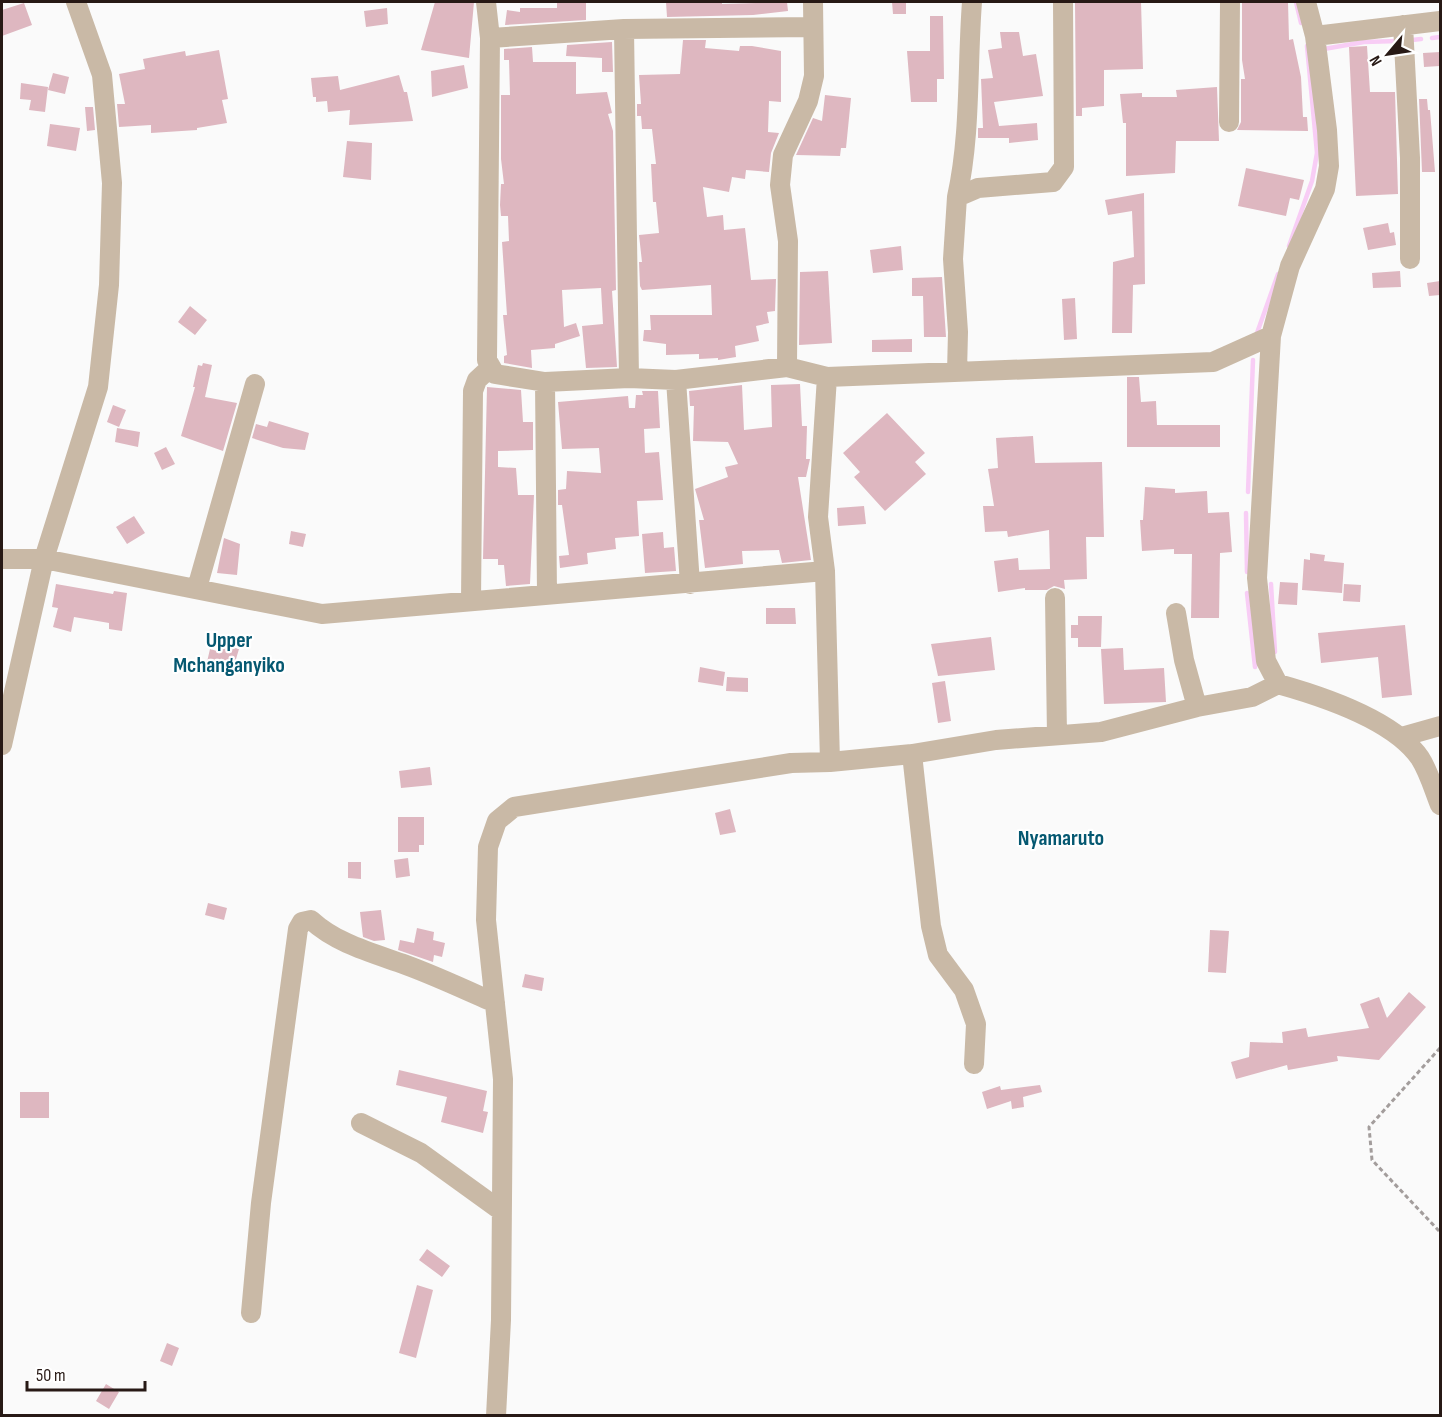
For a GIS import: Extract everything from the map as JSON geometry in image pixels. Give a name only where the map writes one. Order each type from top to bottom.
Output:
[{"type":"street","points":[[2,745],[44,559],[98,387],[109,285],[112,183],[102,75],[76,2]]},
{"type":"street","points":[[486,2],[490,38],[486,339],[490,368],[495,374],[545,382],[629,378],[676,380],[787,367],[827,377],[1213,362],[1271,336]]},
{"type":"street","points":[[787,367],[788,241],[780,185],[783,155],[808,101],[814,76],[813,2]]},
{"type":"street","points":[[957,372],[958,332],[953,259],[957,197],[965,160],[972,2]]},
{"type":"street","points":[[957,197],[978,188],[1053,182],[1064,167],[1063,2]]},
{"type":"street","points":[[1229,122],[1230,2]]},
{"type":"street","points":[[1278,684],[1266,661],[1257,578],[1271,336],[1290,266],[1325,189],[1329,166],[1327,130],[1315,36],[1306,2]]},
{"type":"street","points":[[1315,36],[1440,21]]},
{"type":"street","points":[[1403,25],[1410,158],[1410,259]]},
{"type":"street","points":[[490,38],[624,29],[813,27]]},
{"type":"street","points":[[624,29],[629,378]]},
{"type":"street","points":[[471,601],[473,392],[477,380],[490,368]]},
{"type":"street","points":[[827,377],[818,517],[825,571],[830,762]]},
{"type":"street","points":[[676,380],[690,584]]},
{"type":"street","points":[[545,382],[547,594]]},
{"type":"street","points":[[196,588],[255,384]]},
{"type":"street","points":[[2,559],[44,559],[322,614],[376,612],[547,594],[690,584],[825,571]]},
{"type":"street","points":[[1055,598],[1057,736]]},
{"type":"street","points":[[1176,614],[1184,660],[1197,707]]},
{"type":"street","points":[[496,1416],[501,1320],[502,1079],[486,920],[488,847],[497,820],[514,807],[791,763],[830,762],[912,754],[960,744],[1101,732],[1197,707],[1252,697],[1278,684],[1325,697],[1401,737],[1420,759],[1440,805]]},
{"type":"street","points":[[1401,737],[1440,726]]},
{"type":"street","points":[[912,754],[931,926],[938,955],[964,990],[976,1024],[974,1064]]},
{"type":"street","points":[[251,1313],[261,1203],[298,929],[302,922],[310,920],[322,930],[360,950],[407,965],[495,1003]]},
{"type":"street","points":[[361,1123],[421,1153],[500,1210]]},
{"type":"path","points":[[1440,1048],[1370,1127],[1372,1160],[1440,1232]]},
{"type":"building","points":[[435,2],[474,2],[469,58],[421,50]]},
{"type":"building","points":[[557,2],[586,2],[586,20],[505,25],[507,10],[520,12],[520,8],[557,8]]},
{"type":"building","points":[[666,2],[722,2],[722,4],[787,2],[788,11],[753,15],[667,17]]},
{"type":"building","points":[[892,2],[906,2],[906,14],[893,14]]},
{"type":"building","points":[[1075,2],[1141,2],[1143,69],[1104,70],[1104,106],[1082,108],[1082,116],[1076,116]]},
{"type":"building","points":[[1242,2],[1288,2],[1289,40],[1293,39],[1301,77],[1303,117],[1307,117],[1308,131],[1237,130],[1241,122],[1241,79],[1245,79],[1242,60]]},
{"type":"building","points":[[24,3],[32,25],[2,36],[2,10]]},
{"type":"building","points":[[387,8],[388,24],[366,27],[364,11]]},
{"type":"building","points":[[930,16],[943,16],[944,79],[937,79],[937,102],[911,102],[907,51],[930,51]]},
{"type":"building","points":[[1000,32],[1019,32],[1023,56],[1036,54],[1043,96],[994,102],[999,126],[1037,123],[1038,140],[1009,143],[1009,138],[978,138],[978,128],[983,128],[981,79],[993,78],[988,50],[1002,48]]},
{"type":"building","points":[[683,40],[706,40],[705,48],[739,51],[740,46],[752,46],[781,51],[781,102],[769,101],[768,132],[779,133],[771,153],[769,172],[746,170],[745,179],[732,177],[729,192],[703,187],[707,217],[723,215],[724,230],[745,228],[751,280],[776,279],[775,311],[767,312],[769,323],[756,326],[759,341],[735,346],[736,357],[718,360],[718,358],[699,359],[699,354],[666,355],[666,344],[643,341],[644,330],[651,330],[650,315],[712,315],[711,285],[642,290],[640,286],[639,262],[642,262],[639,235],[659,233],[656,202],[653,202],[651,164],[656,164],[652,129],[642,129],[641,116],[637,116],[637,104],[641,104],[639,75],[680,74]]},
{"type":"building","points":[[612,42],[613,72],[602,72],[602,58],[566,56],[567,45]]},
{"type":"building","points":[[1367,46],[1370,92],[1395,92],[1398,194],[1356,196],[1349,47]]},
{"type":"building","points":[[532,47],[533,62],[576,62],[576,94],[607,92],[612,113],[608,114],[613,131],[616,290],[612,291],[617,367],[586,368],[582,326],[603,324],[601,288],[562,290],[564,327],[576,323],[580,336],[555,344],[555,348],[531,350],[532,368],[504,363],[504,356],[507,355],[503,315],[507,315],[502,242],[509,241],[508,216],[501,216],[500,205],[501,184],[504,184],[501,159],[501,95],[510,95],[509,60],[504,60],[504,49]]},
{"type":"building","points":[[219,50],[228,99],[222,100],[227,123],[197,128],[197,130],[151,133],[151,125],[119,127],[117,104],[125,104],[119,74],[145,69],[143,59],[185,51],[186,56]]},
{"type":"building","points":[[1440,52],[1440,66],[1424,67],[1423,53]]},
{"type":"building","points":[[464,65],[468,88],[432,97],[431,71]]},
{"type":"building","points":[[53,73],[69,77],[65,94],[48,90]]},
{"type":"building","points":[[399,75],[404,92],[407,92],[413,121],[349,125],[350,110],[328,112],[327,101],[316,102],[316,97],[313,97],[311,78],[338,76],[340,90]]},
{"type":"building","points":[[21,83],[48,87],[45,112],[29,110],[31,100],[20,99]]},
{"type":"building","points":[[1217,87],[1219,141],[1176,141],[1175,173],[1126,176],[1126,123],[1123,123],[1120,94],[1142,93],[1142,97],[1177,97],[1176,90]]},
{"type":"building","points":[[825,95],[851,98],[846,148],[841,148],[840,156],[796,155],[813,118],[822,121]]},
{"type":"building","points":[[1419,99],[1427,99],[1428,110],[1430,110],[1435,172],[1422,172]]},
{"type":"building","points":[[85,107],[93,107],[95,130],[87,131]]},
{"type":"building","points":[[50,124],[80,128],[76,151],[47,146]]},
{"type":"building","points":[[347,141],[372,143],[371,180],[343,177]]},
{"type":"building","points":[[1246,168],[1304,180],[1299,200],[1290,198],[1286,216],[1238,206]]},
{"type":"building","points":[[1144,193],[1145,284],[1133,285],[1132,333],[1112,333],[1113,262],[1134,257],[1132,211],[1108,215],[1105,200]]},
{"type":"building","points":[[1388,223],[1390,233],[1394,232],[1396,245],[1368,250],[1363,228]]},
{"type":"building","points":[[901,246],[903,270],[873,273],[870,250]]},
{"type":"building","points":[[828,271],[832,343],[799,345],[800,272]]},
{"type":"building","points":[[1400,271],[1401,287],[1373,288],[1372,273]]},
{"type":"building","points":[[942,277],[946,337],[924,337],[923,296],[912,296],[912,278]]},
{"type":"building","points":[[1440,281],[1440,295],[1429,296],[1427,283]]},
{"type":"building","points":[[1075,298],[1077,339],[1064,340],[1062,299]]},
{"type":"building","points":[[190,306],[207,320],[195,335],[178,322]]},
{"type":"building","points":[[912,339],[912,352],[872,352],[872,340]]},
{"type":"building","points":[[203,363],[212,365],[205,397],[237,403],[223,451],[181,436],[195,387],[193,387],[198,365],[202,366]]},
{"type":"building","points":[[1127,377],[1139,377],[1141,402],[1156,401],[1157,425],[1220,425],[1220,447],[1127,447]]},
{"type":"building","points":[[800,384],[802,426],[807,426],[806,459],[810,459],[806,477],[798,477],[811,560],[782,563],[779,550],[742,551],[743,564],[705,568],[699,520],[704,520],[695,489],[728,477],[725,467],[738,464],[728,442],[693,441],[694,406],[690,406],[689,391],[742,385],[744,430],[772,427],[771,385]]},
{"type":"building","points":[[487,387],[521,390],[523,422],[533,422],[533,450],[498,451],[498,467],[516,468],[518,495],[534,495],[530,584],[506,586],[504,565],[498,565],[498,559],[483,559]]},
{"type":"building","points":[[642,391],[658,391],[660,428],[644,429],[645,453],[659,452],[663,500],[637,501],[639,536],[615,538],[616,549],[587,553],[588,564],[560,568],[559,556],[569,555],[562,505],[558,505],[558,490],[566,489],[567,471],[601,473],[599,448],[562,449],[558,402],[628,396],[629,408],[635,408],[636,395],[643,395]]},
{"type":"building","points":[[113,405],[126,410],[119,427],[107,422]]},
{"type":"building","points":[[887,413],[925,453],[915,462],[926,474],[885,511],[854,477],[860,472],[843,453]]},
{"type":"building","points":[[269,421],[309,433],[305,450],[283,448],[252,438],[256,424],[267,427]]},
{"type":"building","points":[[117,428],[140,432],[138,447],[115,442]]},
{"type":"building","points":[[1033,436],[1035,463],[1102,462],[1104,537],[1086,537],[1087,579],[1064,580],[1065,589],[1054,586],[1047,590],[1025,590],[1025,588],[998,592],[994,561],[1018,558],[1019,570],[1050,569],[1049,530],[1008,537],[1007,531],[985,532],[983,506],[994,506],[988,469],[998,468],[996,438]]},
{"type":"building","points":[[166,447],[175,464],[162,470],[154,453]]},
{"type":"building","points":[[1145,487],[1175,489],[1175,493],[1207,491],[1208,513],[1229,512],[1232,552],[1220,553],[1219,618],[1191,618],[1192,554],[1174,554],[1174,549],[1142,551],[1140,520],[1143,520]]},
{"type":"building","points":[[864,506],[866,524],[838,526],[837,508]]},
{"type":"building","points":[[134,516],[145,533],[127,544],[116,527]]},
{"type":"building","points":[[291,531],[306,534],[303,547],[289,544]]},
{"type":"building","points":[[663,532],[664,548],[674,547],[676,571],[645,573],[642,534]]},
{"type":"building","points":[[224,538],[240,544],[237,575],[217,573]]},
{"type":"building","points":[[1310,553],[1325,555],[1324,561],[1344,563],[1342,593],[1302,590],[1304,559],[1310,560]]},
{"type":"building","points":[[1280,582],[1298,583],[1297,605],[1278,604]]},
{"type":"building","points":[[56,584],[113,594],[114,591],[127,593],[122,631],[109,629],[109,623],[74,617],[71,632],[53,627],[58,608],[52,607]]},
{"type":"building","points":[[1344,584],[1361,585],[1360,602],[1343,601]]},
{"type":"building","points":[[766,608],[795,608],[796,624],[766,624]]},
{"type":"building","points":[[1078,616],[1102,616],[1101,647],[1078,647],[1078,638],[1071,638],[1071,625],[1078,625]]},
{"type":"building","points":[[1405,625],[1412,695],[1382,698],[1378,657],[1321,663],[1318,633]]},
{"type":"building","points":[[991,637],[995,670],[938,676],[931,644]]},
{"type":"building","points":[[219,644],[239,649],[233,669],[207,662],[210,649],[217,651]]},
{"type":"building","points":[[1123,648],[1124,670],[1164,668],[1166,702],[1104,704],[1101,649]]},
{"type":"building","points":[[700,667],[725,672],[723,686],[698,682]]},
{"type":"building","points":[[727,677],[748,678],[748,692],[726,691]]},
{"type":"building","points":[[945,681],[951,721],[938,723],[932,683]]},
{"type":"building","points":[[430,767],[432,785],[401,788],[399,771]]},
{"type":"building","points":[[730,809],[736,832],[720,835],[715,813]]},
{"type":"building","points":[[398,817],[424,817],[424,845],[419,845],[419,852],[398,852]]},
{"type":"building","points":[[408,858],[410,876],[396,878],[394,860]]},
{"type":"building","points":[[348,862],[361,862],[361,879],[348,878]]},
{"type":"building","points":[[208,903],[227,908],[224,920],[205,915]]},
{"type":"building","points":[[381,910],[385,940],[374,941],[363,937],[360,912]]},
{"type":"building","points":[[417,928],[434,932],[433,940],[445,943],[442,957],[434,955],[433,962],[398,950],[400,940],[414,943]]},
{"type":"building","points":[[1210,930],[1229,931],[1226,973],[1208,972]]},
{"type":"building","points":[[525,974],[544,978],[542,991],[522,987]]},
{"type":"building","points":[[1409,992],[1426,1007],[1379,1060],[1337,1056],[1338,1061],[1288,1070],[1287,1065],[1236,1079],[1231,1062],[1249,1057],[1250,1042],[1283,1043],[1282,1032],[1306,1028],[1308,1037],[1369,1028],[1360,1004],[1379,997],[1387,1018]]},
{"type":"building","points":[[399,1070],[487,1091],[483,1111],[488,1112],[483,1133],[441,1122],[447,1097],[396,1085]]},
{"type":"building","points":[[1040,1085],[1042,1092],[1023,1097],[1024,1107],[1012,1109],[1011,1101],[987,1109],[982,1092],[1000,1086],[1001,1090]]},
{"type":"building","points":[[20,1092],[49,1092],[49,1118],[20,1118]]},
{"type":"building","points":[[427,1249],[450,1266],[442,1277],[419,1260]]},
{"type":"building","points":[[417,1285],[433,1290],[416,1358],[399,1353]]},
{"type":"building","points":[[167,1343],[179,1348],[172,1366],[160,1361]]},
{"type":"building","points":[[106,1384],[119,1392],[109,1409],[96,1401]]},
{"type":"waterway","points":[[1296,2],[1301,23]]},
{"type":"waterway","points":[[1432,38],[1440,37]]},
{"type":"waterway","points":[[1412,40],[1421,39]]},
{"type":"waterway","points":[[1324,49],[1364,42],[1398,41]]},
{"type":"waterway","points":[[1289,246],[1312,181],[1317,153],[1307,46]]},
{"type":"waterway","points":[[1257,333],[1278,274]]},
{"type":"waterway","points":[[1248,492],[1253,360]]},
{"type":"waterway","points":[[1246,513],[1247,572]]},
{"type":"waterway","points":[[1271,584],[1275,652]]},
{"type":"waterway","points":[[1247,593],[1255,667]]},
{"type":"district","name":"Upper Mchanganyiko","points":[[229,652]]},
{"type":"district","name":"Nyamaruto","points":[[1061,838]]}]
